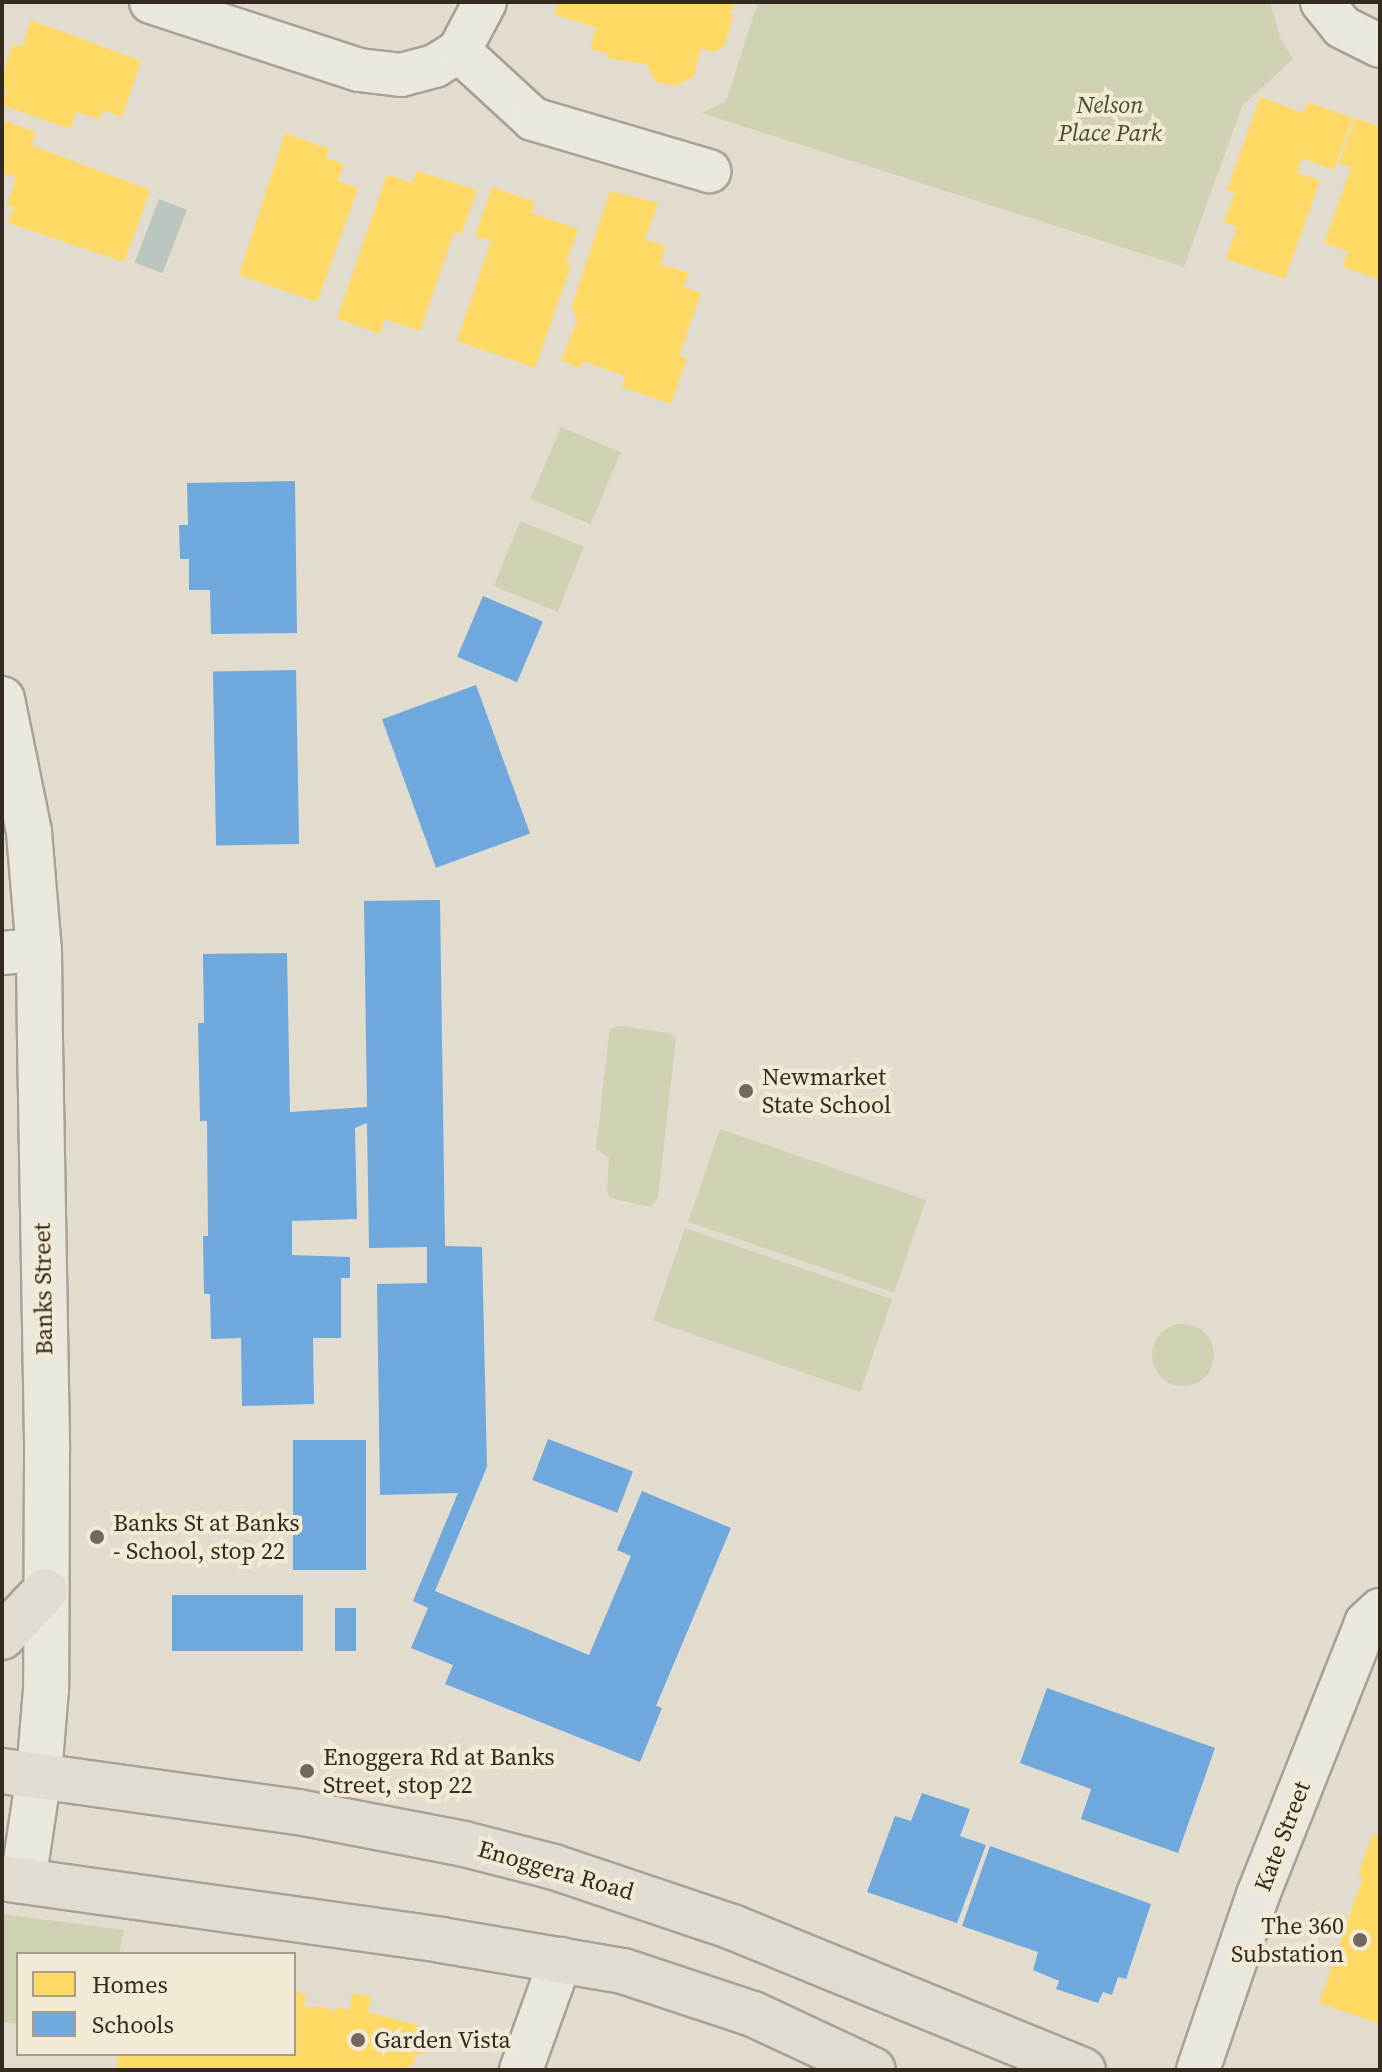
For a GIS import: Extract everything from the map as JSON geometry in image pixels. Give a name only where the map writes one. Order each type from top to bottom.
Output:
[{"type":"main road","name":"Banks Street","points":[[2,699],[29,832],[20,951],[47,1451],[46,1689],[21,1773],[12,1879]]},
{"type":"main road","points":[[2,1637],[45,1591]]},
{"type":"main road","name":"Enoggera Road","points":[[21,1773],[325,1817],[554,1867],[732,1927],[1083,2070]]},
{"type":"main road","points":[[12,1879],[561,1959],[686,1990],[753,2014],[873,2070]]},
{"type":"street","points":[[151,2],[359,70],[401,75],[435,66],[459,51],[485,2]]},
{"type":"street","points":[[1322,2],[1342,27],[1380,46]]},
{"type":"street","points":[[459,51],[533,119],[709,171]]},
{"type":"street","name":"Kate Street","points":[[1198,2070],[1258,1895],[1360,1637],[1366,1623],[1380,1610]]},
{"type":"street","points":[[521,2070],[561,1959]]},
{"type":"green space","name":"Nelson Place Park","points":[[758,2],[1270,2],[1281,40],[1293,59],[1242,106],[1184,267],[702,113],[726,101]]},
{"type":"green space","points":[[561,427],[621,452],[590,524],[531,499]]},
{"type":"green space","points":[[520,521],[584,547],[558,612],[494,586]]},
{"type":"green space","points":[[619,1026],[671,1033],[676,1038],[658,1197],[651,1207],[610,1198],[607,1192],[609,1158],[596,1149],[609,1034],[610,1029]]},
{"type":"green space","points":[[720,1129],[926,1200],[894,1293],[688,1222]]},
{"type":"green space","points":[[685,1228],[892,1299],[860,1392],[653,1321]]},
{"type":"green space","points":[[1183,1324],[1205,1333],[1214,1355],[1205,1377],[1183,1386],[1161,1377],[1152,1355],[1161,1333]]},
{"type":"green space","points":[[2,1914],[124,1930],[119,1952],[16,1952],[16,2024],[2,2022]]},
{"type":"shaded area","points":[[159,199],[187,210],[163,273],[135,262]]},
{"type":"building: Homes","points":[[558,2],[734,2],[731,12],[728,11],[733,17],[724,47],[714,52],[701,48],[694,76],[676,86],[656,82],[646,64],[610,59],[606,53],[590,49],[596,27],[555,15]]},
{"type":"building: Homes","points":[[31,20],[141,61],[122,117],[103,110],[100,119],[76,112],[70,129],[2,105],[7,89],[2,87],[2,76],[7,61],[13,44],[22,47]]},
{"type":"building: Homes","points":[[1260,97],[1303,113],[1308,102],[1353,118],[1334,170],[1302,158],[1297,173],[1320,180],[1285,279],[1226,259],[1237,227],[1224,222],[1235,192],[1227,190]]},
{"type":"building: Homes","points":[[1355,118],[1380,127],[1380,280],[1343,267],[1348,251],[1324,243],[1351,168],[1339,163]]},
{"type":"building: Homes","points":[[2,120],[36,132],[31,145],[150,190],[124,262],[8,223],[14,207],[7,205],[16,178],[2,172]]},
{"type":"building: Homes","points":[[285,133],[329,149],[326,158],[344,164],[338,181],[358,188],[317,302],[239,275]]},
{"type":"building: Homes","points":[[417,171],[477,190],[461,235],[454,232],[420,331],[385,319],[380,334],[337,318],[387,174],[412,183]]},
{"type":"building: Homes","points":[[492,187],[535,202],[532,213],[578,229],[566,263],[571,265],[535,368],[457,341],[491,241],[475,236]]},
{"type":"building: Homes","points":[[610,191],[658,203],[645,239],[666,246],[660,264],[689,273],[683,287],[701,293],[679,356],[687,358],[671,404],[622,387],[625,376],[582,361],[580,368],[561,360],[577,321],[572,305]]},
{"type":"building: Homes","name":"The 360 Substation","points":[[1373,1834],[1380,1836],[1380,2024],[1319,2003],[1363,1877],[1358,1875]]},
{"type":"building: Homes","name":"Garden Vista","points":[[296,1991],[306,1995],[304,2007],[325,2007],[335,2012],[336,2007],[350,2010],[352,1993],[371,1996],[368,2012],[425,2027],[421,2055],[415,2054],[414,2065],[409,2064],[408,2070],[117,2068],[119,2056],[296,2056]]},
{"type":"building: Schools","points":[[295,481],[297,633],[211,634],[210,590],[189,590],[189,559],[180,559],[179,525],[188,525],[187,483]]},
{"type":"building: Schools","points":[[483,596],[543,621],[517,682],[457,657]]},
{"type":"building: Schools","points":[[296,670],[299,844],[216,845],[213,671]]},
{"type":"building: Schools","points":[[476,685],[530,833],[436,868],[382,719]]},
{"type":"building: Schools","points":[[440,900],[445,1246],[482,1247],[487,1467],[435,1591],[589,1655],[631,1556],[617,1550],[642,1491],[731,1528],[656,1706],[662,1708],[640,1762],[445,1684],[453,1665],[411,1648],[428,1608],[413,1601],[458,1493],[380,1495],[377,1284],[427,1283],[427,1247],[369,1248],[367,1123],[355,1128],[357,1219],[292,1221],[292,1255],[350,1257],[350,1278],[341,1278],[341,1338],[313,1338],[314,1404],[242,1406],[241,1338],[211,1339],[210,1294],[204,1294],[203,1236],[208,1236],[207,1121],[200,1121],[198,1023],[204,1023],[203,954],[287,953],[290,1112],[367,1107],[364,901]]},
{"type":"building: Schools","points":[[548,1439],[633,1472],[617,1513],[532,1480]]},
{"type":"building: Schools","points":[[293,1440],[366,1440],[366,1570],[293,1570]]},
{"type":"building: Schools","points":[[172,1595],[303,1595],[303,1651],[172,1651]]},
{"type":"building: Schools","points":[[335,1608],[356,1608],[356,1651],[335,1651]]},
{"type":"building: Schools","points":[[1047,1688],[1215,1748],[1178,1853],[1081,1819],[1091,1789],[1020,1763]]},
{"type":"building: Schools","points":[[922,1793],[970,1809],[960,1836],[986,1845],[957,1923],[867,1892],[895,1816],[911,1821]]},
{"type":"building: Schools","points":[[990,1846],[1151,1904],[1126,1979],[1118,1977],[1112,1995],[1103,1992],[1098,2003],[1056,1989],[1059,1981],[1033,1970],[1038,1952],[962,1926]]},
{"type":"place","name":"Newmarket State School","points":[[746,1091]]},
{"type":"place","name":"Banks St at Banks - School, stop 22","points":[[97,1537]]},
{"type":"place","name":"Enoggera Rd at Banks Street, stop 22","points":[[307,1771]]},
{"type":"place","name":"The 360 Substation","points":[[1360,1940]]},
{"type":"place","name":"Garden Vista","points":[[358,2040]]}]
